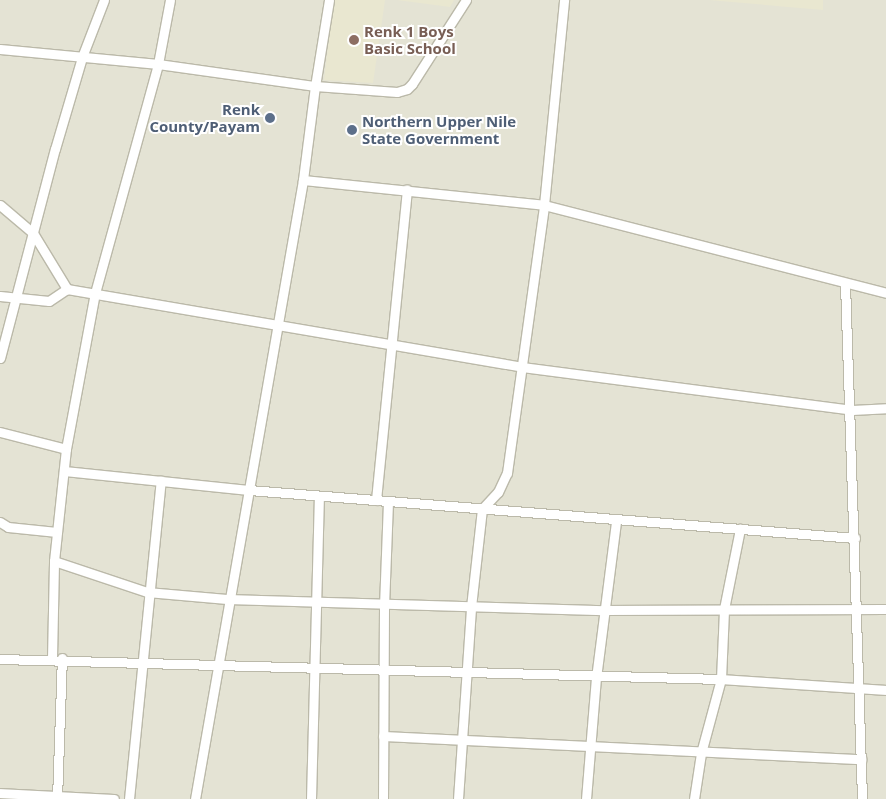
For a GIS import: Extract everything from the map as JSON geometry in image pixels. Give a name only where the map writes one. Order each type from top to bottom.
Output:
[{"type":"street","points":[[0,358],[82,57],[104,0]]},
{"type":"street","points":[[57,798],[57,658],[54,561],[66,449],[95,293],[158,64],[170,0]]},
{"type":"street","points":[[195,799],[216,662],[249,490],[303,180],[315,86],[329,0]]},
{"type":"street","points":[[0,48],[158,64],[315,86],[398,92],[407,90],[466,0]]},
{"type":"street","points":[[458,799],[471,607],[482,509],[498,492],[507,473],[544,205],[564,0]]},
{"type":"street","points":[[303,180],[544,205],[886,293]]},
{"type":"street","points":[[376,500],[389,344],[407,190]]},
{"type":"street","points":[[0,205],[33,232],[67,289]]},
{"type":"street","points":[[845,283],[852,410],[862,799]]},
{"type":"street","points":[[0,296],[49,301],[67,289],[522,367],[852,410],[886,408]]},
{"type":"street","points":[[0,432],[66,449]]},
{"type":"street","points":[[64,471],[318,496],[616,521],[855,538]]},
{"type":"street","points":[[129,799],[147,592],[161,481]]},
{"type":"street","points":[[311,799],[318,496]]},
{"type":"street","points":[[383,799],[384,606],[388,501]]},
{"type":"street","points":[[586,799],[596,678],[616,521]]},
{"type":"street","points":[[0,522],[8,527],[57,532]]},
{"type":"street","points":[[694,799],[701,753],[721,679],[724,609],[740,529]]},
{"type":"street","points":[[54,561],[147,592],[227,599],[384,606],[604,610],[886,608]]},
{"type":"street","points":[[0,658],[315,665],[596,678],[721,679],[886,690]]},
{"type":"street","points":[[383,736],[590,744],[701,753],[861,759]]},
{"type":"street","points":[[0,793],[57,798],[114,799]]},
{"type":"shaded area","points":[[0,0],[886,0],[886,799],[0,799]]},
{"type":"shaded area","name":"Renk 1 Boys Basic School","points":[[334,0],[385,0],[373,83],[324,80]]},
{"type":"shaded area","name":"Renk 1 Boys Basic School","points":[[397,0],[454,0],[450,7]]},
{"type":"shaded area","points":[[709,0],[823,0],[823,10]]},
{"type":"place","name":"Renk 1 Boys Basic School","points":[[354,40]]},
{"type":"place","name":"Renk County/Payam","points":[[270,118]]},
{"type":"place","name":"Northern Upper Nile State Government","points":[[352,130]]}]
